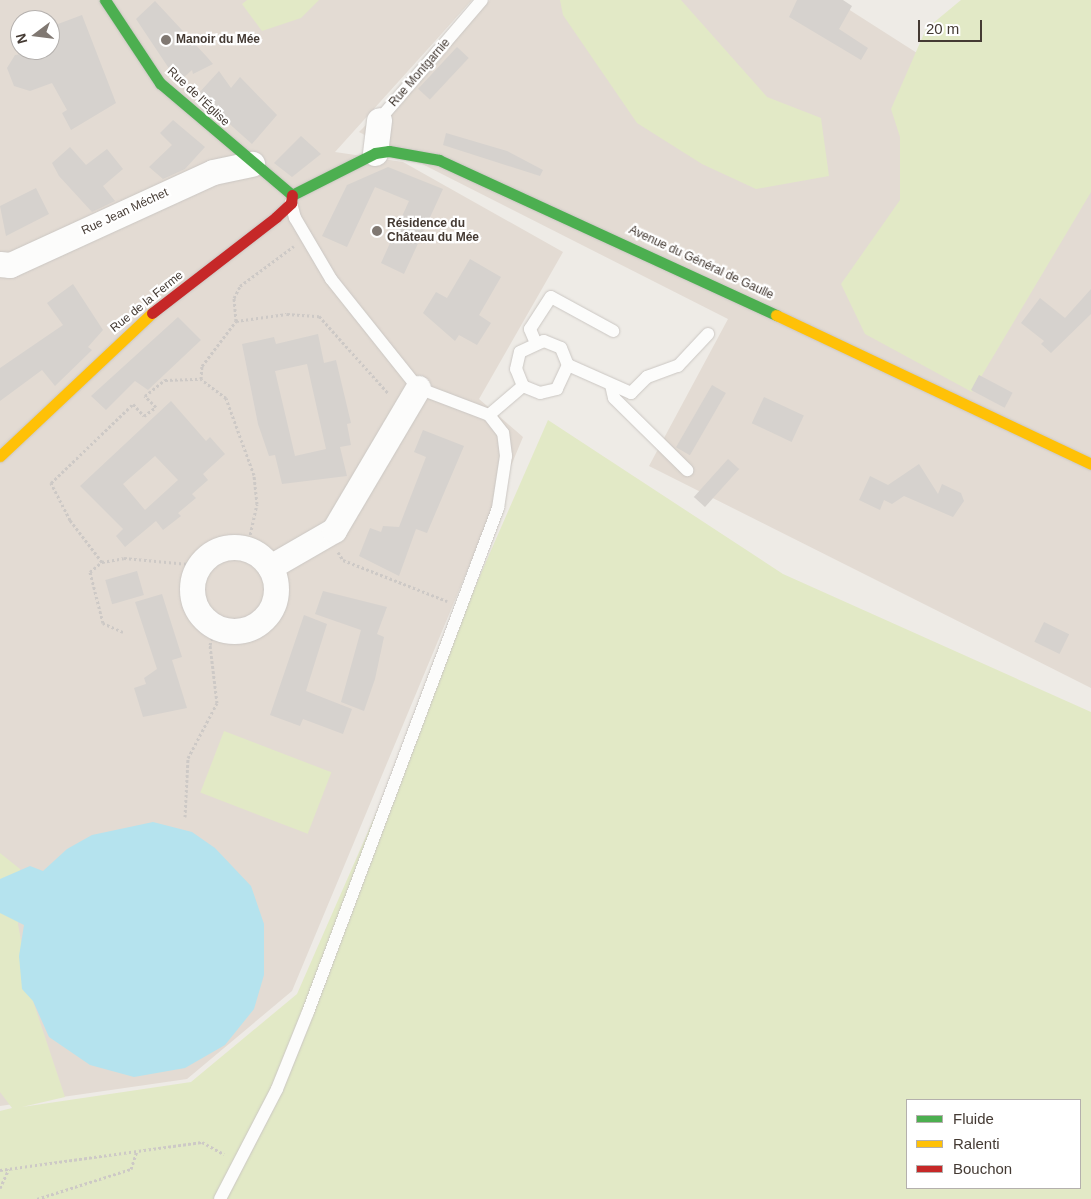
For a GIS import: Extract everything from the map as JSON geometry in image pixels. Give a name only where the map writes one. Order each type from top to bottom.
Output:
[{"type":"street","name":"Rue de l'Église","points":[[105,0],[160,82],[292,199]]},
{"type":"street","name":"Rue Montgarnie","points":[[375,153],[379,120]]},
{"type":"street","name":"Avenue du Général de Gaulle","points":[[292,199],[375,153],[389,151],[439,160],[541,203],[1091,464]]},
{"type":"street","name":"Rue Jean Méchet","points":[[0,264],[10,266],[213,172],[252,164]]},
{"type":"street","name":"Rue de la Ferme","points":[[0,456],[89,377],[126,334],[292,199]]},
{"type":"street","points":[[270,567],[334,530],[418,388]]},
{"type":"street","points":[[217,549],[247,549],[270,567],[276,590],[269,613],[244,629],[215,627],[205,620],[193,599],[199,564],[217,549]]},
{"type":"lane","name":"Rue Montgarnie","points":[[379,120],[482,0]]},
{"type":"lane","points":[[220,1199],[241,1163],[308,1012],[499,500],[506,456],[503,433],[489,415],[418,388],[331,279],[307,239],[292,199]]},
{"type":"lane","points":[[535,342],[530,329],[551,297],[613,331]]},
{"type":"lane","points":[[523,386],[516,360],[535,342],[554,343],[568,365],[631,394],[647,377],[678,366],[708,334]]},
{"type":"lane","points":[[523,386],[540,393],[557,389],[568,365]]},
{"type":"lane","points":[[611,385],[614,398],[687,470]]},
{"type":"lane","points":[[489,415],[523,386]]},
{"type":"path","points":[[200,379],[202,366],[236,321],[234,298],[240,286],[274,257],[307,239]]},
{"type":"path","points":[[236,321],[287,314],[319,316],[387,392],[401,417]]},
{"type":"path","points":[[102,562],[70,520],[51,483],[133,404],[144,416],[156,407],[145,396],[164,380],[200,379],[226,398],[243,436],[257,504],[247,549]]},
{"type":"path","points":[[328,534],[344,560],[460,606]]},
{"type":"path","points":[[122,632],[103,623],[92,587],[90,572],[102,562],[124,558],[199,564]]},
{"type":"path","points":[[185,817],[188,758],[217,703],[210,645],[215,627]]},
{"type":"path","points":[[0,1170],[202,1142],[241,1163]]},
{"type":"path","points":[[36,1199],[131,1169],[137,1151]]},
{"type":"path","points":[[0,1188],[9,1169]]},
{"type":"shaded area","points":[[0,0],[472,0],[335,152],[403,162],[563,252],[479,399],[523,437],[292,991],[187,1079],[0,1106]]},
{"type":"shaded area","points":[[490,0],[834,0],[1091,164],[1091,688],[649,466],[728,319],[359,132]]},
{"type":"green space","points":[[247,0],[319,0],[301,18],[262,31],[242,4]]},
{"type":"green space","points":[[560,0],[681,0],[767,97],[821,118],[829,176],[756,189],[702,164],[637,123],[563,15]]},
{"type":"green space","points":[[961,0],[1091,0],[1091,192],[972,392],[865,334],[841,284],[900,200],[900,137],[891,109],[926,29]]},
{"type":"green space","points":[[548,420],[783,574],[1091,712],[1091,1199],[0,1199],[0,1111],[12,1108],[0,1092],[0,853],[20,869],[18,924],[31,995],[65,1097],[22,1107],[191,1082],[297,994]]},
{"type":"green space","points":[[224,731],[331,772],[308,834],[200,793]]},
{"type":"water","points":[[153,822],[192,832],[215,848],[251,886],[264,924],[264,975],[254,1009],[225,1045],[185,1068],[134,1077],[90,1065],[49,1037],[33,1001],[22,989],[19,956],[24,925],[0,913],[0,879],[30,866],[43,871],[67,849],[92,835]]},
{"type":"building","points":[[797,0],[843,0],[852,6],[839,29],[868,48],[861,60],[789,17]]},
{"type":"building","name":"Manoir du Mée","points":[[155,1],[213,64],[193,74],[192,70],[181,80],[172,73],[136,19]]},
{"type":"building","points":[[82,15],[116,103],[71,130],[62,113],[67,110],[52,83],[30,91],[14,86],[7,68],[12,60],[60,60],[60,23]]},
{"type":"building","points":[[457,47],[469,58],[430,100],[418,89]]},
{"type":"building","points":[[219,71],[231,88],[240,77],[277,115],[252,144],[197,95]]},
{"type":"building","points":[[173,120],[205,147],[185,169],[163,179],[149,167],[172,145],[160,133]]},
{"type":"building","points":[[446,133],[507,151],[543,170],[540,176],[443,145]]},
{"type":"building","points":[[301,136],[321,154],[292,177],[274,163]]},
{"type":"building","points":[[70,147],[86,165],[107,149],[123,169],[103,186],[115,201],[92,212],[59,176],[52,163]]},
{"type":"building","points":[[388,167],[443,189],[404,274],[381,263],[409,201],[375,187],[347,247],[322,236],[347,185]]},
{"type":"building","points":[[36,188],[49,214],[6,236],[0,206]]},
{"type":"building","points":[[470,259],[501,277],[479,315],[491,323],[477,345],[459,335],[455,341],[423,313],[436,292],[447,298]]},
{"type":"building","points":[[73,284],[103,330],[88,347],[92,350],[55,386],[42,370],[0,401],[0,368],[63,325],[47,303]]},
{"type":"building","points":[[1091,289],[1091,314],[1051,353],[1041,344],[1044,341],[1021,323],[1040,298],[1065,318]]},
{"type":"building","points":[[178,317],[201,340],[148,390],[135,381],[106,410],[91,396]]},
{"type":"building","points":[[318,334],[324,363],[336,360],[351,423],[347,424],[351,445],[340,447],[347,476],[282,484],[275,455],[269,456],[258,424],[242,344],[274,337],[276,344]],"holes":[[[307,364],[326,449],[295,456],[275,371]]]},
{"type":"building","points":[[979,375],[1013,393],[1005,408],[971,390]]},
{"type":"building","points":[[712,385],[726,393],[690,455],[676,447]]},
{"type":"building","points":[[764,397],[804,416],[792,442],[752,423]]},
{"type":"building","points":[[171,401],[206,441],[210,437],[225,454],[203,474],[208,480],[192,494],[196,498],[178,513],[181,516],[163,530],[156,521],[125,547],[116,536],[123,529],[80,486]],"holes":[[[155,456],[178,480],[145,510],[123,484]]]},
{"type":"building","points":[[423,430],[464,446],[427,533],[416,529],[399,576],[359,556],[370,528],[381,532],[383,526],[399,527],[426,457],[414,452]]},
{"type":"building","points":[[728,459],[739,469],[705,507],[694,497]]},
{"type":"building","points":[[919,464],[938,494],[942,484],[961,493],[964,501],[953,517],[904,496],[892,504],[884,500],[880,510],[859,500],[870,476],[888,485]]},
{"type":"building","points":[[137,571],[144,595],[112,604],[105,580]]},
{"type":"building","points":[[323,591],[387,607],[377,634],[384,637],[375,679],[364,711],[341,702],[361,630],[315,614]]},
{"type":"building","points":[[162,594],[182,657],[172,660],[187,708],[143,717],[134,688],[146,684],[144,678],[157,669],[135,602]]},
{"type":"building","points":[[304,615],[327,624],[306,691],[352,709],[343,734],[303,719],[300,726],[270,715]]},
{"type":"building","points":[[1044,622],[1069,634],[1060,654],[1034,642]]},
{"type":"traffic: fast","points":[[105,0],[160,83],[292,195]]},
{"type":"traffic: fast","points":[[292,195],[375,153],[389,151],[439,160],[776,315]]},
{"type":"traffic: slow","points":[[0,456],[152,313]]},
{"type":"traffic: slow","points":[[776,315],[1091,464]]},
{"type":"traffic: jam","points":[[152,313],[276,217],[291,203],[292,195]]},
{"type":"place","name":"Manoir du Mée","points":[[166,40]]},
{"type":"place","name":"Résidence du Château du Mée","points":[[377,231]]}]
